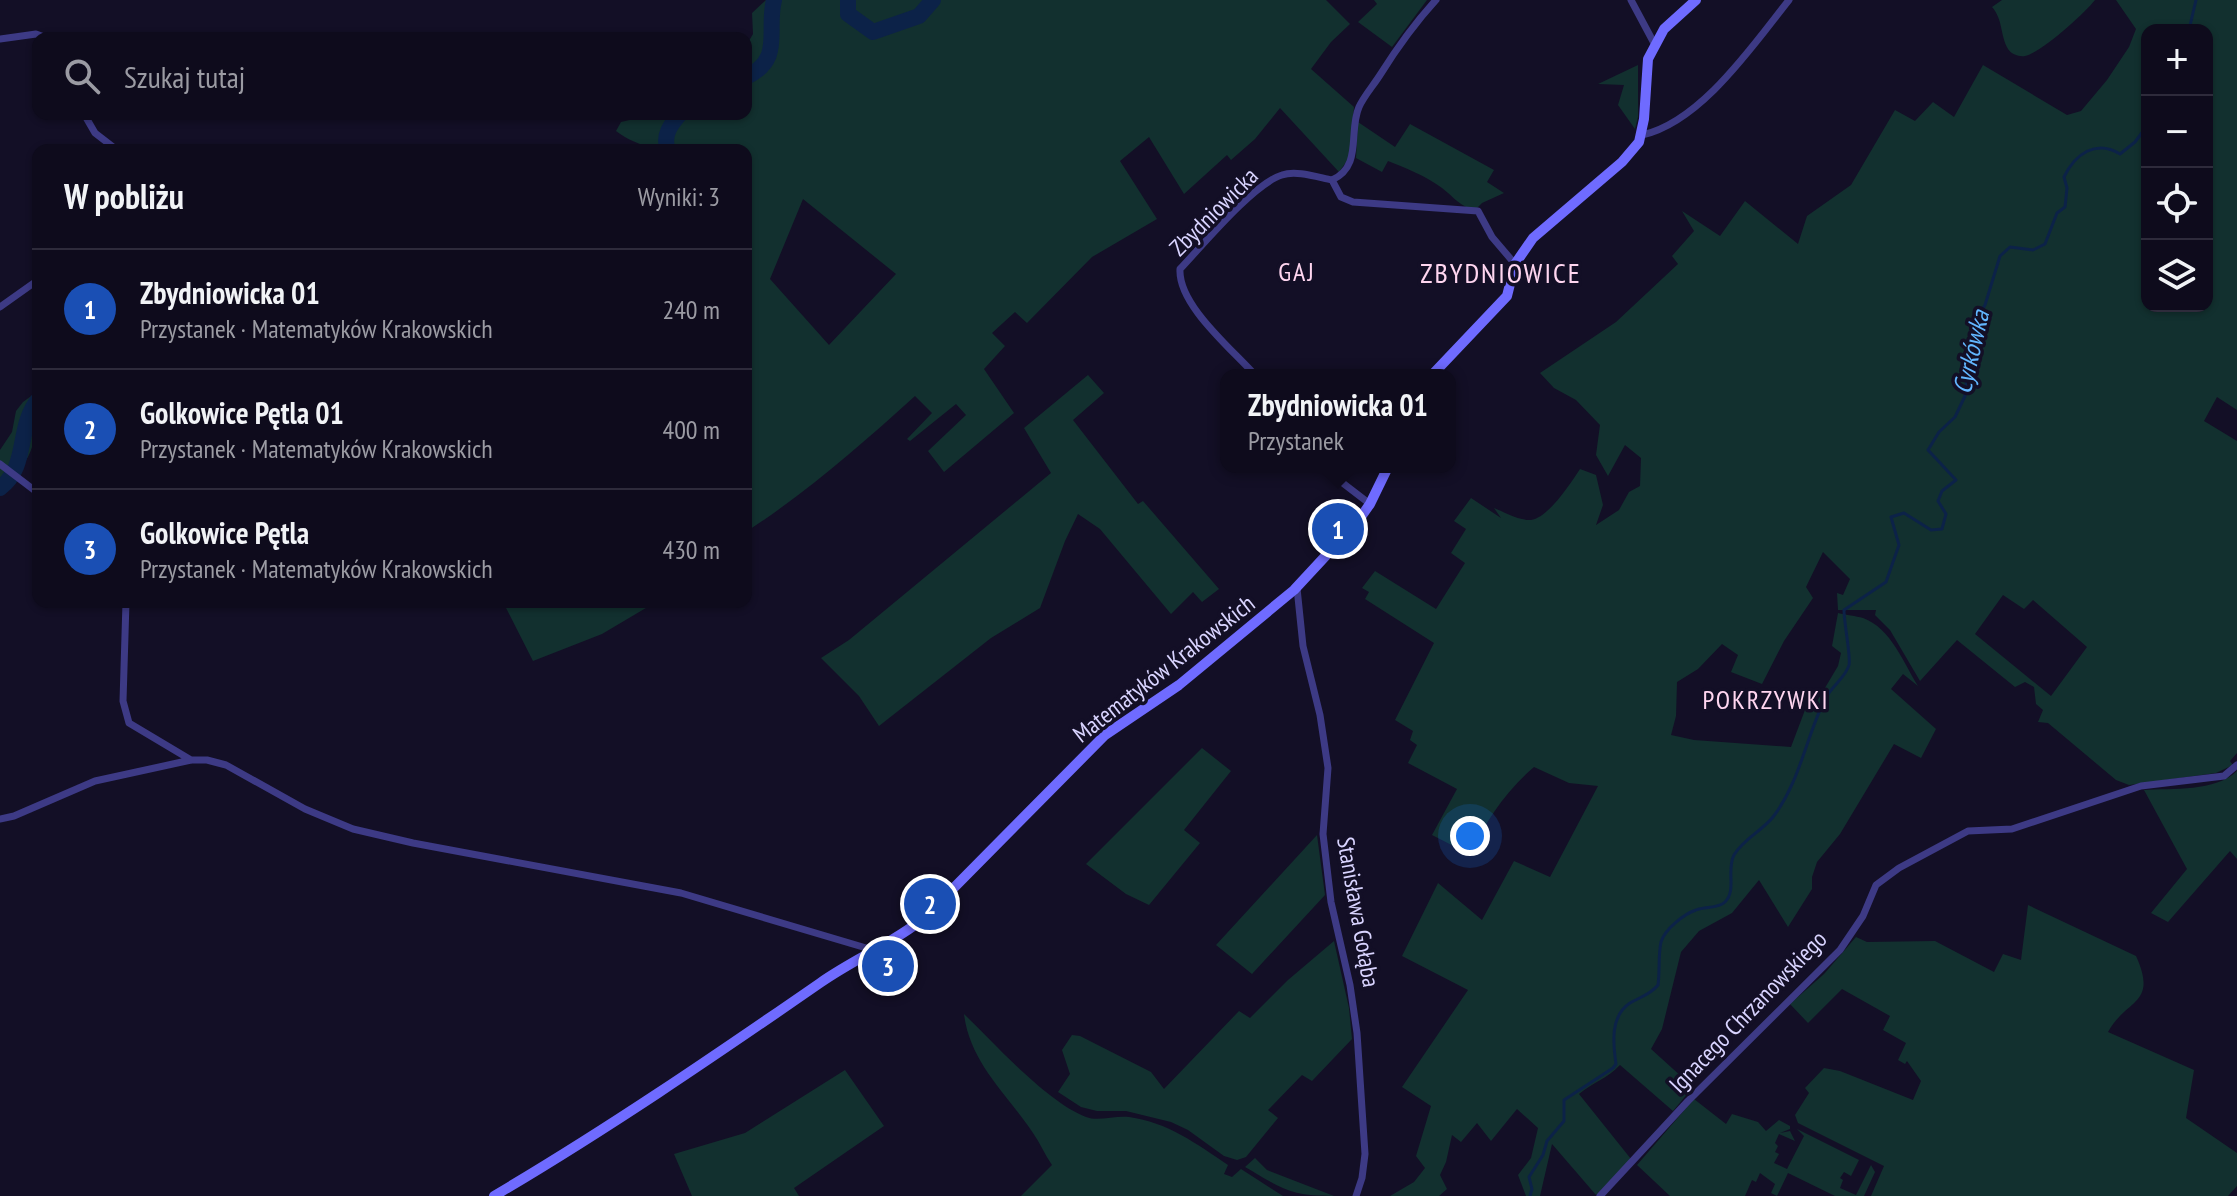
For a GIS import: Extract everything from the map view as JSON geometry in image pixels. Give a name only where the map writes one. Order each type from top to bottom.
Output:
[{"type":"street","points":[[1436,0],[1411,27],[1359,108],[1350,164],[1339,177],[1332,180],[1341,197],[1353,202],[1478,211],[1492,237],[1515,264]]},
{"type":"street","points":[[1631,0],[1655,45]]},
{"type":"street","points":[[1438,369],[1507,296],[1515,264],[1533,238],[1622,162],[1642,135],[1648,59],[1664,29],[1696,0]]},
{"type":"street","points":[[1642,135],[1655,132],[1703,99],[1726,78],[1789,0]]},
{"type":"street","points":[[0,39],[32,35]]},
{"type":"street","points":[[87,120],[95,133],[109,144]]},
{"type":"street","name":"Zbydniowicka","points":[[1249,369],[1207,326],[1179,279],[1180,269],[1246,202],[1281,175],[1296,174],[1332,180]]},
{"type":"street","points":[[0,307],[32,284]]},
{"type":"street","points":[[0,464],[32,489]]},
{"type":"street","points":[[1335,473],[1370,504]]},
{"type":"street","name":"Matematyków Krakowskich","points":[[494,1196],[584,1142],[842,968],[904,934],[924,918],[1105,735],[1179,685],[1297,588],[1343,539],[1370,504],[1385,473]]},
{"type":"street","name":"Stanisława Gołąba","points":[[1297,588],[1303,646],[1320,715],[1328,768],[1323,822],[1326,864],[1357,1033],[1365,1154],[1356,1196]]},
{"type":"street","points":[[126,608],[123,701],[129,723],[191,760]]},
{"type":"street","points":[[0,819],[14,816],[95,781],[191,760],[207,760],[226,765],[305,809],[353,829],[681,893],[875,950]]},
{"type":"street","name":"Ignacego Chrzanowskiego","points":[[1600,1196],[1688,1101],[1840,950],[1863,916],[1876,885],[1899,868],[1968,831],[2012,829],[2141,786],[2224,776],[2237,765]]},
{"type":"green space","points":[[766,0],[1326,0],[1350,24],[1331,42],[1311,69],[1354,107],[1349,158],[1339,172],[1280,108],[1255,139],[1231,160],[1227,155],[1184,194],[1149,137],[1120,161],[1157,219],[1092,257],[1027,323],[1015,312],[992,333],[1005,346],[984,369],[1014,413],[944,472],[928,451],[966,415],[956,404],[910,441],[907,439],[932,413],[915,396],[791,501],[752,528],[752,144],[640,144],[616,131],[621,122],[630,120],[752,120],[752,13]],"holes":[[[803,199],[896,274],[829,345],[770,279]]]},
{"type":"green space","points":[[1374,0],[1427,0],[1392,47],[1358,22],[1377,4]]},
{"type":"green space","points":[[2002,0],[2095,0],[2052,40],[2023,56],[2015,55],[2005,44],[1992,7]]},
{"type":"green space","points":[[2116,0],[2237,0],[2237,410],[2217,397],[2204,421],[2237,441],[2237,753],[2230,761],[2233,765],[2216,773],[2129,785],[2116,780],[2048,723],[2038,722],[2043,710],[2036,704],[2034,687],[2025,682],[2015,687],[1957,640],[1920,681],[1890,630],[1875,615],[1876,610],[1838,610],[1837,593],[1843,595],[1850,579],[1823,552],[1806,587],[1813,598],[1784,641],[1762,684],[1731,672],[1738,655],[1722,644],[1698,669],[1677,682],[1676,716],[1671,735],[1694,740],[1791,747],[1808,702],[1816,703],[1838,666],[1841,653],[1832,646],[1838,613],[1873,623],[1889,638],[1902,657],[1918,686],[1903,674],[1891,689],[1936,729],[1921,758],[1894,744],[1840,834],[1817,862],[1812,889],[1788,927],[1759,880],[1732,913],[1699,931],[1681,952],[1662,1029],[1651,1049],[1693,1087],[1673,1111],[1620,1065],[1579,1094],[1631,1159],[1596,1195],[1552,1144],[1540,1196],[1526,1196],[1518,1175],[1531,1158],[1538,1128],[1517,1109],[1491,1141],[1477,1123],[1461,1142],[1452,1135],[1440,1175],[1447,1189],[1439,1196],[1390,1196],[1414,1182],[1425,1168],[1416,1156],[1431,1106],[1402,1087],[1468,990],[1402,956],[1438,883],[1482,920],[1514,861],[1550,877],[1598,786],[1569,783],[1534,767],[1497,807],[1471,855],[1432,835],[1457,789],[1408,763],[1417,745],[1410,740],[1413,731],[1395,720],[1434,643],[1365,599],[1369,592],[1362,588],[1375,571],[1436,609],[1465,563],[1451,553],[1466,529],[1454,521],[1471,498],[1501,518],[1494,508],[1517,518],[1531,520],[1552,507],[1580,469],[1596,475],[1603,505],[1596,525],[1619,510],[1629,492],[1640,486],[1641,458],[1625,445],[1608,476],[1596,455],[1600,425],[1576,400],[1554,388],[1540,373],[1616,322],[1678,264],[1672,256],[1694,231],[1682,211],[1720,236],[1745,201],[1798,244],[1807,216],[1851,185],[1895,110],[1915,121],[1933,102],[1954,117],[1983,65],[2067,115],[2081,111],[2129,47],[2136,29]],"holes":[[[2003,595],[2024,609],[2033,600],[2087,647],[2051,696],[1975,634]]]},
{"type":"green space","points":[[1638,65],[1638,117],[1635,129],[1618,105],[1624,85],[1598,84]]},
{"type":"green space","points":[[1358,122],[1395,147],[1410,124],[1494,170],[1487,182],[1504,193],[1482,203],[1475,210],[1402,166],[1388,161],[1382,172],[1356,158]]},
{"type":"green space","points":[[1088,375],[1104,393],[1073,420],[1138,504],[1143,501],[1219,589],[1202,602],[1193,592],[1171,614],[1100,529],[1078,514],[1040,608],[991,638],[879,726],[859,696],[821,658],[849,640],[1051,473],[1024,428]]},
{"type":"green space","points":[[32,395],[32,447],[22,467],[0,485],[0,450],[12,432],[16,411]]},
{"type":"green space","points":[[506,608],[646,608],[602,634],[533,661]]},
{"type":"green space","points":[[1202,748],[1231,771],[1184,830],[1200,843],[1149,905],[1126,894],[1086,864]]},
{"type":"green space","points":[[2237,771],[2237,859],[2230,851],[2168,922],[2151,913],[2187,869],[2144,790],[2206,786]]},
{"type":"green space","points":[[1317,835],[1325,895],[1252,974],[1216,945]]},
{"type":"green space","points":[[2028,905],[2136,956],[2144,984],[2142,993],[2108,1032],[2194,1070],[2186,1118],[2237,1153],[2237,1186],[2228,1196],[1871,1196],[1884,1166],[1798,1123],[1795,1115],[1809,1093],[1805,1088],[1824,1068],[1840,1071],[1913,1100],[1921,1081],[1907,1061],[1905,1064],[1898,1060],[1906,1043],[1883,1030],[1890,1016],[1842,989],[1808,1023],[1790,1004],[1824,974],[1856,937],[1867,942],[1935,941],[1994,972],[2003,954],[2021,960]]},
{"type":"green space","points":[[1334,941],[1349,1008],[1352,1039],[1312,1081],[1302,1075],[1268,1110],[1278,1118],[1246,1157],[1237,1160],[1224,1156],[1188,1130],[1171,1122],[1126,1111],[1097,1111],[1081,1107],[1058,1092],[1070,1074],[1062,1050],[1072,1035],[1080,1036],[1151,1072],[1164,1089],[1239,1011],[1250,1018]]},
{"type":"green space","points":[[964,1014],[1022,1071],[1071,1109],[1091,1118],[1129,1117],[1156,1124],[1181,1135],[1228,1165],[1224,1174],[1232,1177],[1241,1169],[1283,1196],[1021,1196],[1052,1165],[1033,1133],[982,1063],[968,1032]]},
{"type":"green space","points":[[845,1070],[884,1126],[794,1188],[799,1196],[692,1196],[674,1154],[745,1133]]},
{"type":"green space","points":[[1694,1099],[1726,1124],[1732,1114],[1758,1122],[1766,1131],[1779,1120],[1790,1126],[1790,1129],[1780,1133],[1790,1131],[1795,1141],[1779,1134],[1775,1143],[1778,1146],[1775,1152],[1779,1154],[1774,1163],[1787,1169],[1804,1136],[1797,1129],[1859,1160],[1851,1176],[1844,1172],[1840,1178],[1843,1180],[1840,1188],[1856,1195],[1871,1165],[1875,1172],[1864,1196],[1835,1196],[1788,1173],[1777,1196],[1771,1193],[1775,1184],[1760,1173],[1756,1182],[1752,1180],[1745,1196],[1670,1196],[1637,1165]]},
{"type":"green space","points":[[1255,1158],[1267,1170],[1334,1196],[1306,1195],[1278,1186],[1245,1167]]},
{"type":"waterway","points":[[752,74],[765,62],[769,53],[774,0]]},
{"type":"waterway","points":[[848,0],[848,14],[873,32],[919,16],[933,0]]},
{"type":"waterway","name":"Cyrkówka","points":[[2190,24],[2196,0]]},
{"type":"waterway","points":[[666,144],[667,135],[676,120]]},
{"type":"waterway","name":"Cyrkówka","points":[[1530,1196],[1529,1177],[1543,1155],[1547,1141],[1564,1121],[1564,1100],[1613,1068],[1616,1064],[1614,1030],[1619,1015],[1630,1003],[1658,985],[1663,937],[1686,915],[1725,902],[1730,892],[1734,855],[1773,817],[1790,789],[1825,699],[1849,665],[1844,610],[1886,582],[1899,545],[1891,517],[1904,513],[1931,530],[1942,529],[1946,514],[1938,501],[1942,491],[1956,480],[1928,450],[1939,432],[1955,417],[1965,396],[1971,330],[1985,305],[2000,256],[2010,247],[2033,250],[2045,244],[2057,213],[2065,207],[2067,188],[2064,177],[2080,156],[2087,151],[2103,148],[2120,154],[2141,134]]},
{"type":"waterway","points":[[0,488],[15,469],[32,409]]},
{"type":"place","name":"Zbydniowicka 01","points":[[1338,529]]},
{"type":"place","name":"Golkowice Pętla 01","points":[[930,904]]},
{"type":"place","name":"Golkowice Pętla","points":[[888,966]]},
{"type":"district","name":"GAJ","points":[[1297,272]]},
{"type":"district","name":"ZBYDNIOWICE","points":[[1501,273]]},
{"type":"district","name":"POKRZYWKI","points":[[1766,700]]}]
